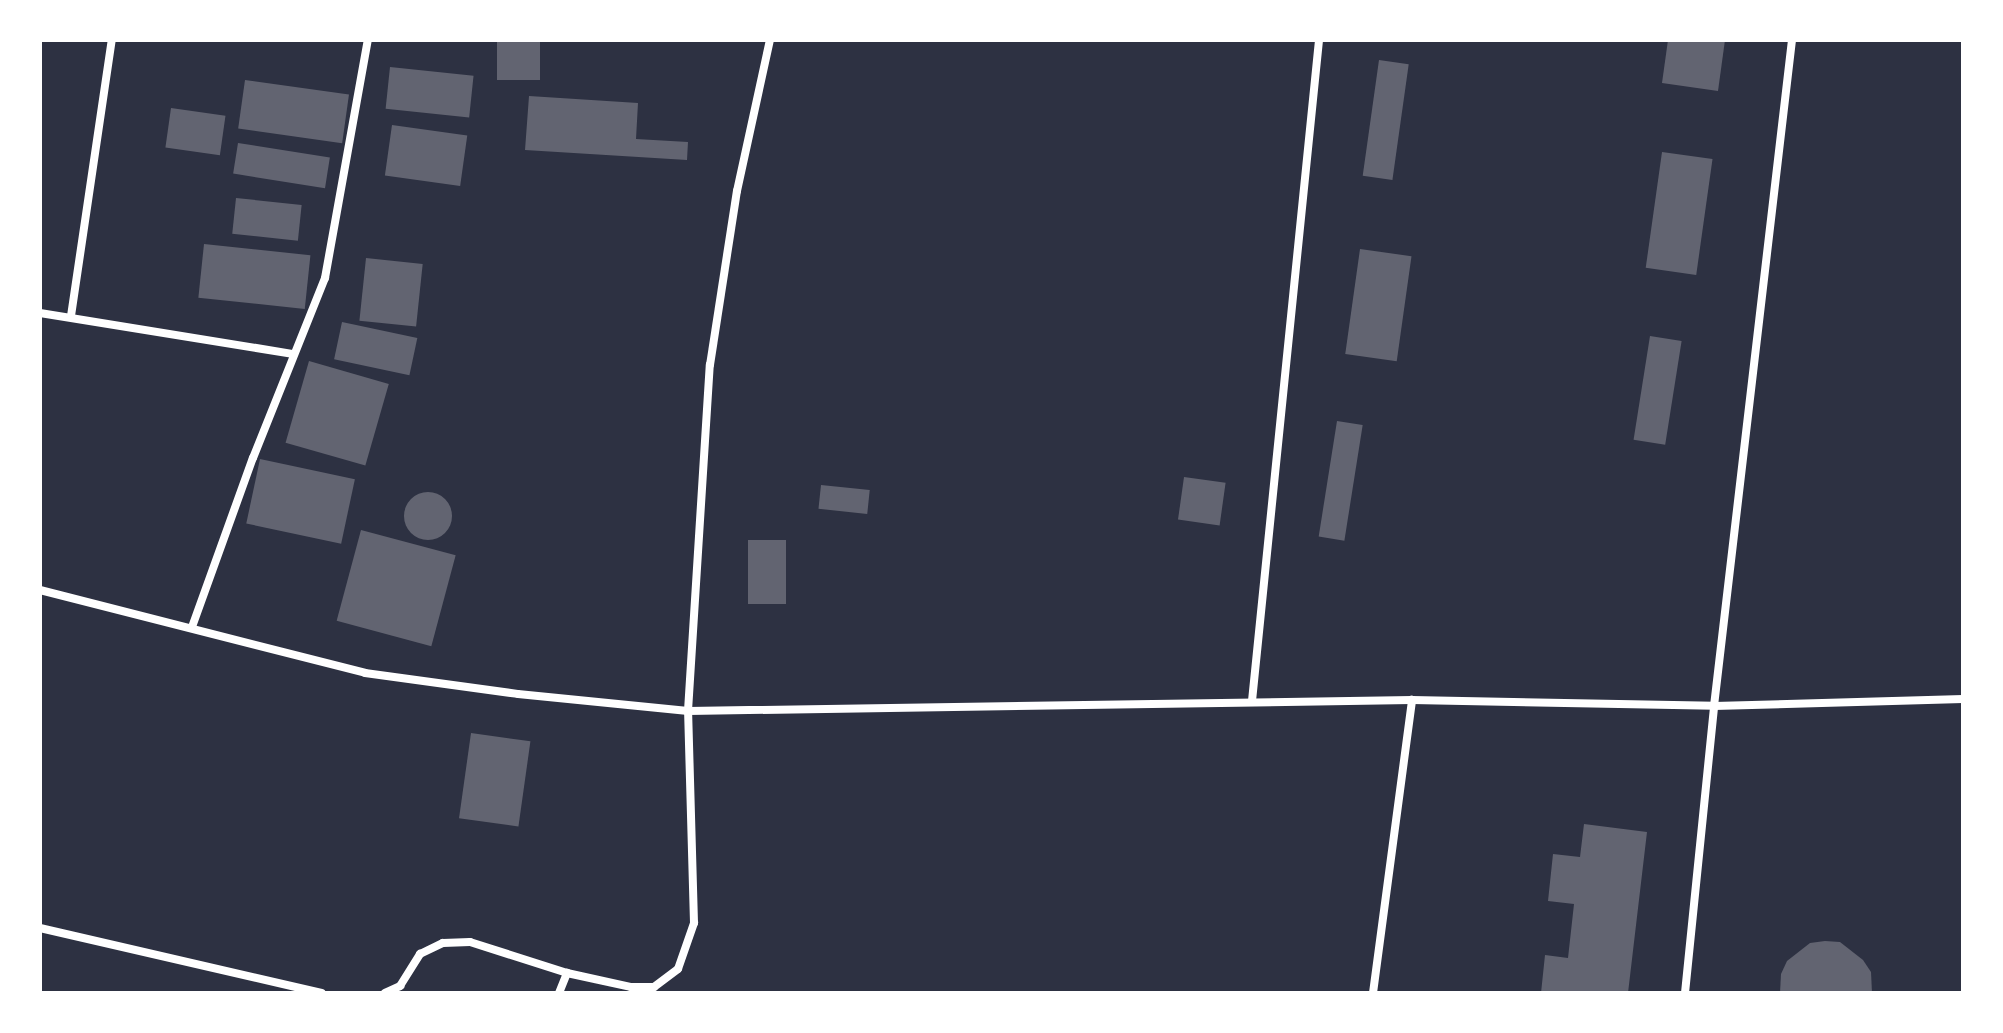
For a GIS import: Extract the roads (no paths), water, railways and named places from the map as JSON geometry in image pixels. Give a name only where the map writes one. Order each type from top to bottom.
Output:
[{"type":"street","points":[[71,316],[112,40]]},
{"type":"street","points":[[192,627],[325,278],[368,40]]},
{"type":"street","points":[[385,993],[400,986],[420,954],[443,943],[470,942],[567,973],[631,987],[654,987],[678,969],[694,923],[688,711],[710,365],[737,191],[770,40]]},
{"type":"street","points":[[1252,701],[1319,40]]},
{"type":"street","points":[[1685,993],[1714,706],[1792,40]]},
{"type":"street","points":[[40,313],[294,354]]},
{"type":"street","points":[[40,590],[365,673],[518,694],[688,711],[1252,701],[1412,700],[1714,706],[1963,699]]},
{"type":"street","points":[[1373,993],[1412,700]]},
{"type":"street","points":[[40,928],[322,993]]},
{"type":"street","points":[[559,993],[567,973]]}]
